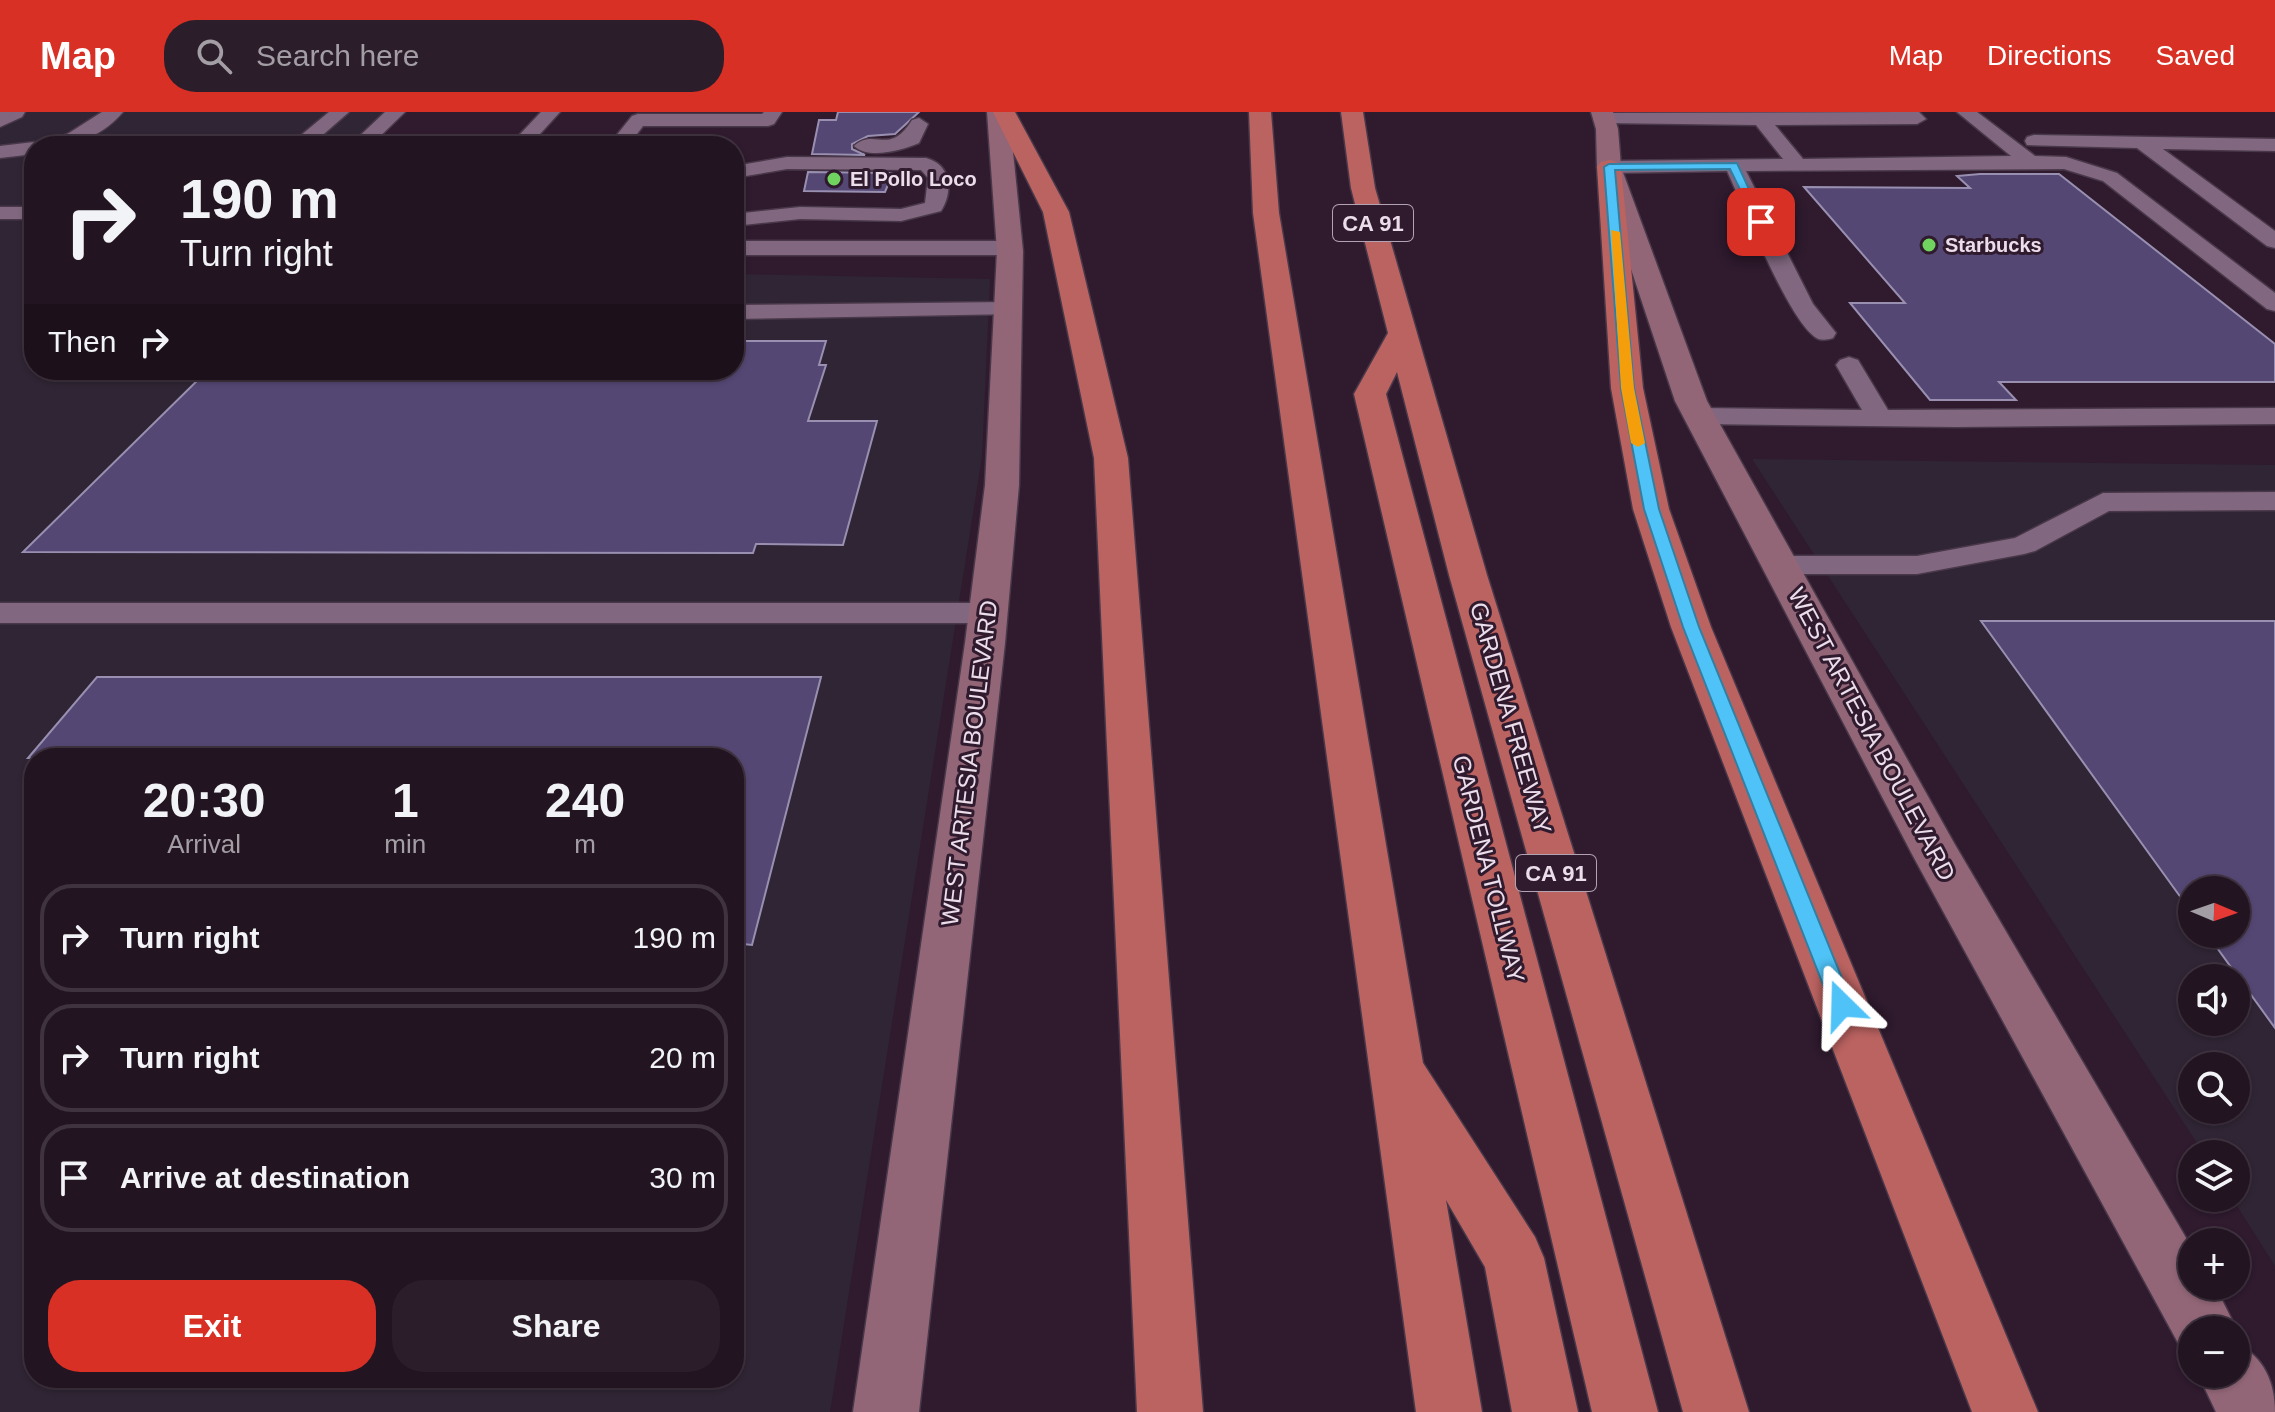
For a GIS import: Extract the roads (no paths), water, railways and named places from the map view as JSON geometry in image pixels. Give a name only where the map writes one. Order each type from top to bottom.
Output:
[{"type":"highway","points":[[1004,112],[1056,212],[1111,458],[1170,1412]]},
{"type":"highway","points":[[1260,112],[1266,213],[1449,1412]]},
{"type":"highway","name":"GARDENA FREEWAY","points":[[1352,112],[1363,188],[1468,575],[1716,1412]]},
{"type":"highway","points":[[1609,167],[1627,388],[1651,509],[1691,627],[2005,1412]]},
{"type":"highway","name":"GARDENA TOLLWAY","points":[[1403,332],[1370,394],[1625,1412]]},
{"type":"highway","points":[[1396,1065],[1514,1258],[1545,1412]]},
{"type":"main road","name":"WEST ARTESIA BOULEVARD","points":[[886,1412],[1002,485],[1009,248],[998,112]]},
{"type":"main road","name":"WEST ARTESIA BOULEVARD","points":[[1602,115],[1609,167],[1691,401],[1945,870],[2197,1316]]},
{"type":"main road","points":[[2238,1388],[2252,1412]]},
{"type":"street","points":[[0,120],[14,112]]},
{"type":"lane","points":[[73,136],[114,112]]},
{"type":"lane","points":[[310,136],[340,112]]},
{"type":"lane","points":[[370,136],[396,112]]},
{"type":"lane","points":[[528,136],[551,112]]},
{"type":"lane","points":[[626,136],[638,120],[768,120],[773,112]]},
{"type":"lane","points":[[1602,115],[1682,115],[1761,120],[1868,116],[1917,119],[1908,112]]},
{"type":"lane","points":[[1966,112],[2030,162]]},
{"type":"lane","points":[[1761,120],[1798,165]]},
{"type":"lane","points":[[763,146],[895,146],[912,139],[919,124]]},
{"type":"lane","points":[[2005,141],[2275,145]]},
{"type":"lane","points":[[2141,142],[2275,241]]},
{"type":"lane","points":[[0,152],[24,149]]},
{"type":"lane","points":[[744,170],[787,163],[926,164],[940,177],[940,187],[934,207],[901,215],[800,213],[744,219]]},
{"type":"lane","points":[[1609,167],[2066,163],[2110,177],[2275,304]]},
{"type":"lane","points":[[1734,166],[1802,306],[1824,333]]},
{"type":"lane","points":[[0,213],[24,213]]},
{"type":"lane","points":[[744,248],[1009,248]]},
{"type":"lane","points":[[744,312],[1009,309]]},
{"type":"lane","points":[[1849,365],[1880,419]]},
{"type":"lane","points":[[1700,416],[1880,419],[2275,416]]},
{"type":"lane","points":[[1780,565],[1917,565],[2024,545],[2103,502],[2275,501]]},
{"type":"lane","points":[[0,613],[988,613]]},
{"type":"place","name":"El Pollo Loco","points":[[834,179]]},
{"type":"place","name":"Starbucks","points":[[1929,245]]}]
